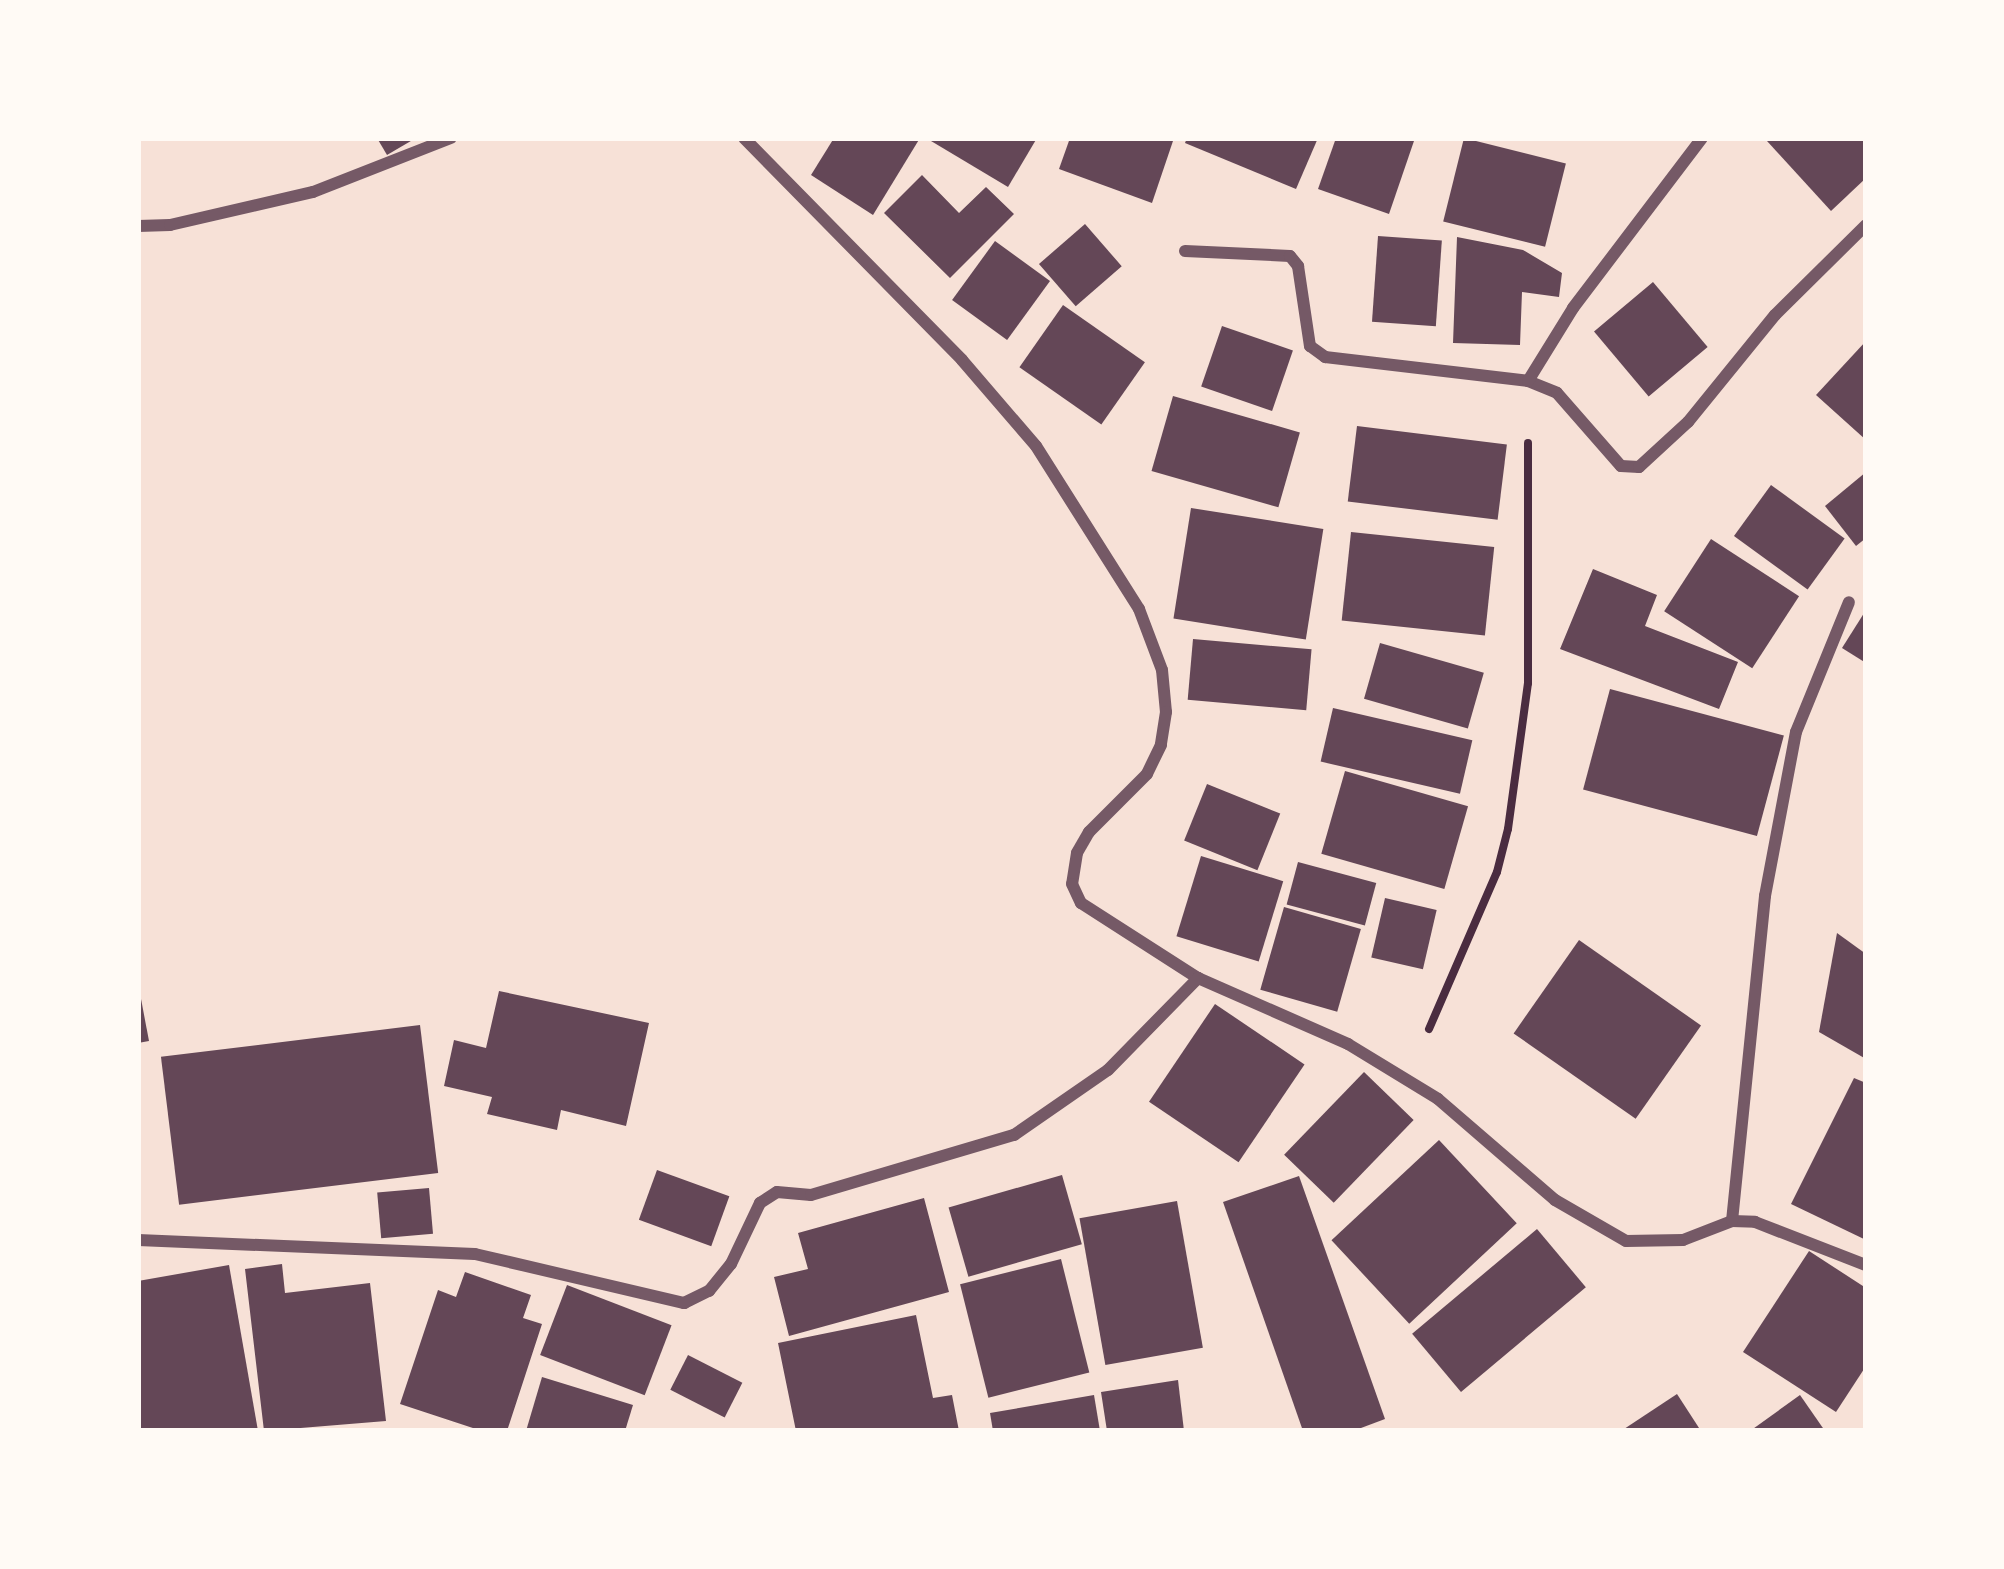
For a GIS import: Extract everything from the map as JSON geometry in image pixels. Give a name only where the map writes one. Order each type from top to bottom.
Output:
[{"type":"street","points":[[138,226],[313,192],[452,138]]},
{"type":"street","points":[[1528,381],[1573,308],[1702,138]]},
{"type":"street","points":[[747,139],[962,360],[1036,446],[1139,609],[1162,670],[1166,712],[1161,745],[1147,775],[1089,832],[1078,853],[1072,884],[1081,902],[1108,925],[1198,978],[1348,1044],[1438,1099],[1555,1200],[1626,1241],[1683,1240],[1732,1221],[1755,1222],[1866,1265]]},
{"type":"street","points":[[1185,251],[1290,256],[1298,266],[1310,346],[1325,357],[1528,381],[1557,393],[1621,466],[1639,466],[1688,422],[1774,315],[1866,225]]},
{"type":"street","points":[[1732,1221],[1773,849],[1796,731],[1849,602]]},
{"type":"street","points":[[138,1240],[475,1254],[684,1303],[709,1292],[731,1264],[760,1203],[777,1192],[811,1195],[841,1188],[1014,1135],[1108,1070],[1198,978]]},
{"type":"path","points":[[1407,1080],[1497,872],[1508,830],[1528,682],[1528,381]]},
{"type":"building","points":[[377,138],[416,138],[387,155]]},
{"type":"building","points":[[834,138],[920,138],[873,215],[811,175]]},
{"type":"building","points":[[926,138],[1037,138],[1008,187]]},
{"type":"building","points":[[1070,138],[1174,138],[1152,203],[1059,169]]},
{"type":"building","points":[[1187,138],[1318,138],[1296,189],[1185,143]]},
{"type":"building","points":[[1336,138],[1415,138],[1389,214],[1318,189]]},
{"type":"building","points":[[1464,138],[1566,163],[1545,247],[1443,221]]},
{"type":"building","points":[[1866,138],[1866,178],[1831,211],[1767,141]]},
{"type":"building","points":[[922,175],[959,213],[986,187],[1014,214],[950,278],[884,213]]},
{"type":"building","points":[[1085,224],[1122,266],[1076,306],[1039,264]]},
{"type":"building","points":[[1378,236],[1442,240],[1436,326],[1372,322]]},
{"type":"building","points":[[1457,237],[1523,250],[1562,273],[1559,297],[1522,292],[1520,345],[1453,343]]},
{"type":"building","points":[[995,241],[1050,281],[1007,340],[952,300]]},
{"type":"building","points":[[1653,282],[1708,347],[1649,397],[1594,331]]},
{"type":"building","points":[[1063,305],[1145,362],[1101,425],[1019,367]]},
{"type":"building","points":[[1222,326],[1293,350],[1272,411],[1201,387]]},
{"type":"building","points":[[1866,341],[1866,440],[1816,395]]},
{"type":"building","points":[[1173,396],[1300,432],[1278,507],[1152,471]]},
{"type":"building","points":[[1357,426],[1507,444],[1498,520],[1348,501]]},
{"type":"building","points":[[1866,472],[1866,538],[1856,546],[1825,506]]},
{"type":"building","points":[[1771,485],[1845,538],[1808,589],[1734,536]]},
{"type":"building","points":[[1191,508],[1323,529],[1306,640],[1173,619]]},
{"type":"building","points":[[1351,532],[1494,547],[1485,636],[1342,621]]},
{"type":"building","points":[[1711,539],[1799,596],[1752,668],[1664,611]]},
{"type":"building","points":[[1593,569],[1657,595],[1645,626],[1738,662],[1719,709],[1560,649]]},
{"type":"building","points":[[1866,610],[1866,663],[1842,648]]},
{"type":"building","points":[[1193,639],[1312,649],[1306,710],[1188,700]]},
{"type":"building","points":[[1380,643],[1484,673],[1468,729],[1364,699]]},
{"type":"building","points":[[1610,689],[1784,736],[1757,836],[1583,789]]},
{"type":"building","points":[[1333,708],[1472,740],[1460,794],[1321,762]]},
{"type":"building","points":[[1345,771],[1468,806],[1444,889],[1321,854]]},
{"type":"building","points":[[1207,784],[1280,814],[1257,870],[1184,841]]},
{"type":"building","points":[[1201,856],[1283,881],[1259,961],[1176,936]]},
{"type":"building","points":[[1298,862],[1376,883],[1365,925],[1287,905]]},
{"type":"building","points":[[1385,898],[1437,910],[1423,969],[1371,957]]},
{"type":"building","points":[[1284,907],[1361,929],[1337,1012],[1260,990]]},
{"type":"building","points":[[1837,933],[1866,954],[1866,1059],[1819,1032]]},
{"type":"building","points":[[1579,940],[1701,1025],[1636,1119],[1514,1033]]},
{"type":"building","points":[[138,983],[149,1041],[138,1043]]},
{"type":"building","points":[[499,991],[649,1023],[626,1126],[561,1110],[557,1130],[487,1114],[492,1097],[444,1086],[454,1040],[486,1048]]},
{"type":"building","points":[[1215,1004],[1305,1064],[1239,1162],[1149,1102]]},
{"type":"building","points":[[420,1025],[438,1173],[179,1205],[161,1057]]},
{"type":"building","points":[[1364,1072],[1414,1120],[1334,1203],[1284,1155]]},
{"type":"building","points":[[1854,1078],[1866,1083],[1866,1240],[1791,1204]]},
{"type":"building","points":[[1439,1140],[1517,1223],[1409,1324],[1331,1240]]},
{"type":"building","points":[[657,1170],[729,1196],[711,1246],[639,1220]]},
{"type":"building","points":[[1062,1175],[1082,1244],[968,1277],[949,1208]]},
{"type":"building","points":[[1299,1176],[1385,1419],[1353,1431],[1303,1431],[1223,1202]]},
{"type":"building","points":[[429,1188],[433,1234],[381,1238],[377,1193]]},
{"type":"building","points":[[924,1198],[949,1292],[789,1336],[774,1277],[808,1269],[798,1233]]},
{"type":"building","points":[[1177,1201],[1203,1348],[1105,1365],[1080,1218]]},
{"type":"building","points":[[1537,1229],[1586,1287],[1461,1392],[1412,1334]]},
{"type":"building","points":[[1809,1251],[1866,1288],[1866,1366],[1836,1412],[1743,1352]]},
{"type":"building","points":[[1061,1259],[1089,1373],[988,1398],[960,1284]]},
{"type":"building","points":[[282,1264],[285,1293],[370,1283],[386,1421],[264,1431],[245,1269]]},
{"type":"building","points":[[229,1265],[258,1431],[138,1431],[138,1281]]},
{"type":"building","points":[[465,1272],[531,1295],[523,1318],[542,1324],[507,1431],[482,1431],[400,1404],[438,1290],[456,1297]]},
{"type":"building","points":[[567,1285],[672,1325],[645,1395],[540,1355]]},
{"type":"building","points":[[916,1315],[933,1398],[952,1395],[959,1431],[796,1431],[778,1343]]},
{"type":"building","points":[[688,1355],[742,1383],[725,1417],[670,1390]]},
{"type":"building","points":[[542,1377],[633,1405],[625,1431],[526,1431]]},
{"type":"building","points":[[1178,1380],[1184,1431],[1107,1431],[1101,1392]]},
{"type":"building","points":[[1677,1394],[1701,1431],[1621,1431]]},
{"type":"building","points":[[1094,1395],[1100,1431],[993,1431],[990,1413]]},
{"type":"building","points":[[1800,1395],[1825,1431],[1750,1431]]}]
